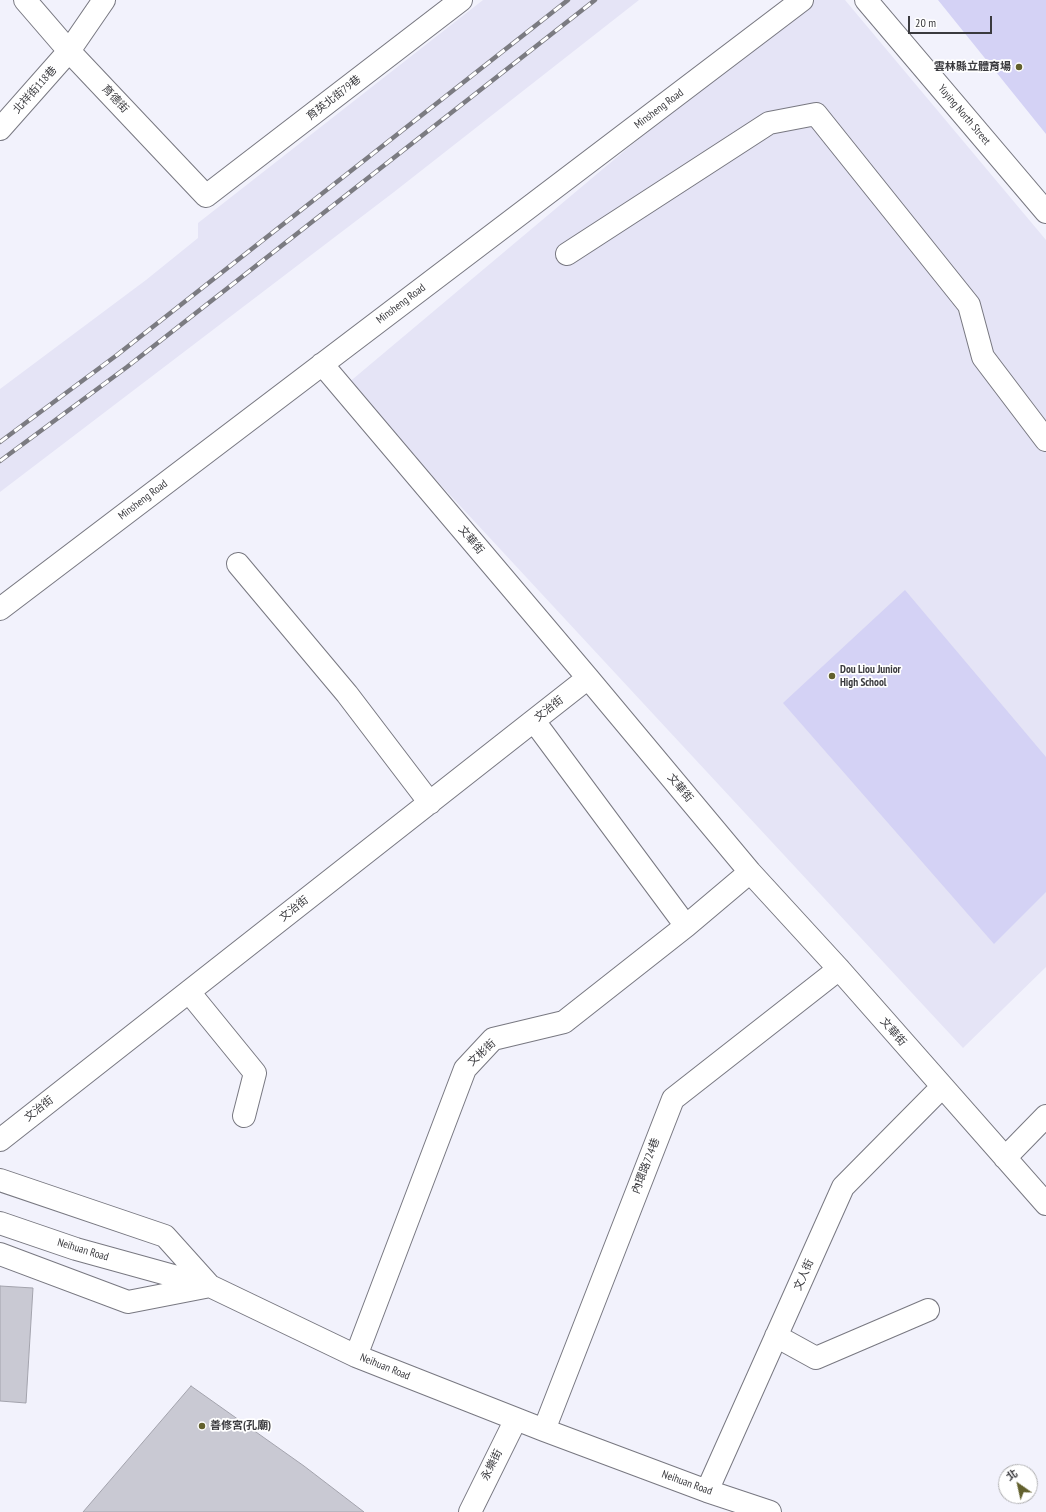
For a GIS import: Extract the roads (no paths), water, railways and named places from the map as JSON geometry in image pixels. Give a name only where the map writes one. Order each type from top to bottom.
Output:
[{"type":"street","name":"育德街","points":[[25,0],[69,51],[206,196]]},
{"type":"street","name":"北祥街118巷","points":[[0,129],[69,51],[104,0]]},
{"type":"street","name":"育英北街79巷","points":[[206,196],[461,0]]},
{"type":"street","name":"Minsheng Road","points":[[0,609],[802,0]]},
{"type":"street","name":"Yuying North Street","points":[[866,0],[1046,212]]},
{"type":"street","points":[[567,254],[769,123],[816,114],[969,305],[983,357],[1046,440]]},
{"type":"street","name":"文華街","points":[[322,364],[750,872],[839,969],[1046,1204]]},
{"type":"street","points":[[238,564],[347,694],[430,803]]},
{"type":"street","name":"文治街","points":[[0,1140],[588,678]]},
{"type":"street","points":[[534,721],[686,926]]},
{"type":"street","name":"文彬街","points":[[356,1356],[465,1069],[493,1040],[564,1022],[686,926],[750,872]]},
{"type":"street","name":"內環路724巷","points":[[544,1430],[673,1099],[839,969]]},
{"type":"street","points":[[189,992],[255,1073],[244,1116]]},
{"type":"street","name":"文人街","points":[[707,1491],[843,1187],[942,1087]]},
{"type":"street","points":[[1005,1158],[1046,1116]]},
{"type":"street","points":[[0,1180],[165,1236],[210,1286]]},
{"type":"street","name":"Neihuan Road","points":[[0,1223],[76,1249],[210,1286],[356,1356],[544,1430],[707,1491],[770,1512]]},
{"type":"street","points":[[0,1254],[128,1302],[210,1286]]},
{"type":"street","points":[[776,1336],[816,1358],[928,1310]]},
{"type":"street","name":"永樂街","points":[[470,1512],[516,1419]]},
{"type":"railway","points":[[0,442],[117,355],[568,0]]},
{"type":"railway","points":[[0,461],[127,367],[595,0]]},
{"type":"place","name":"雲林縣立體育場","points":[[1019,67]]},
{"type":"place","name":"Dou Liou Junior High School","points":[[832,676]]},
{"type":"place","name":"善修宮(孔廟)","points":[[202,1426]]}]
